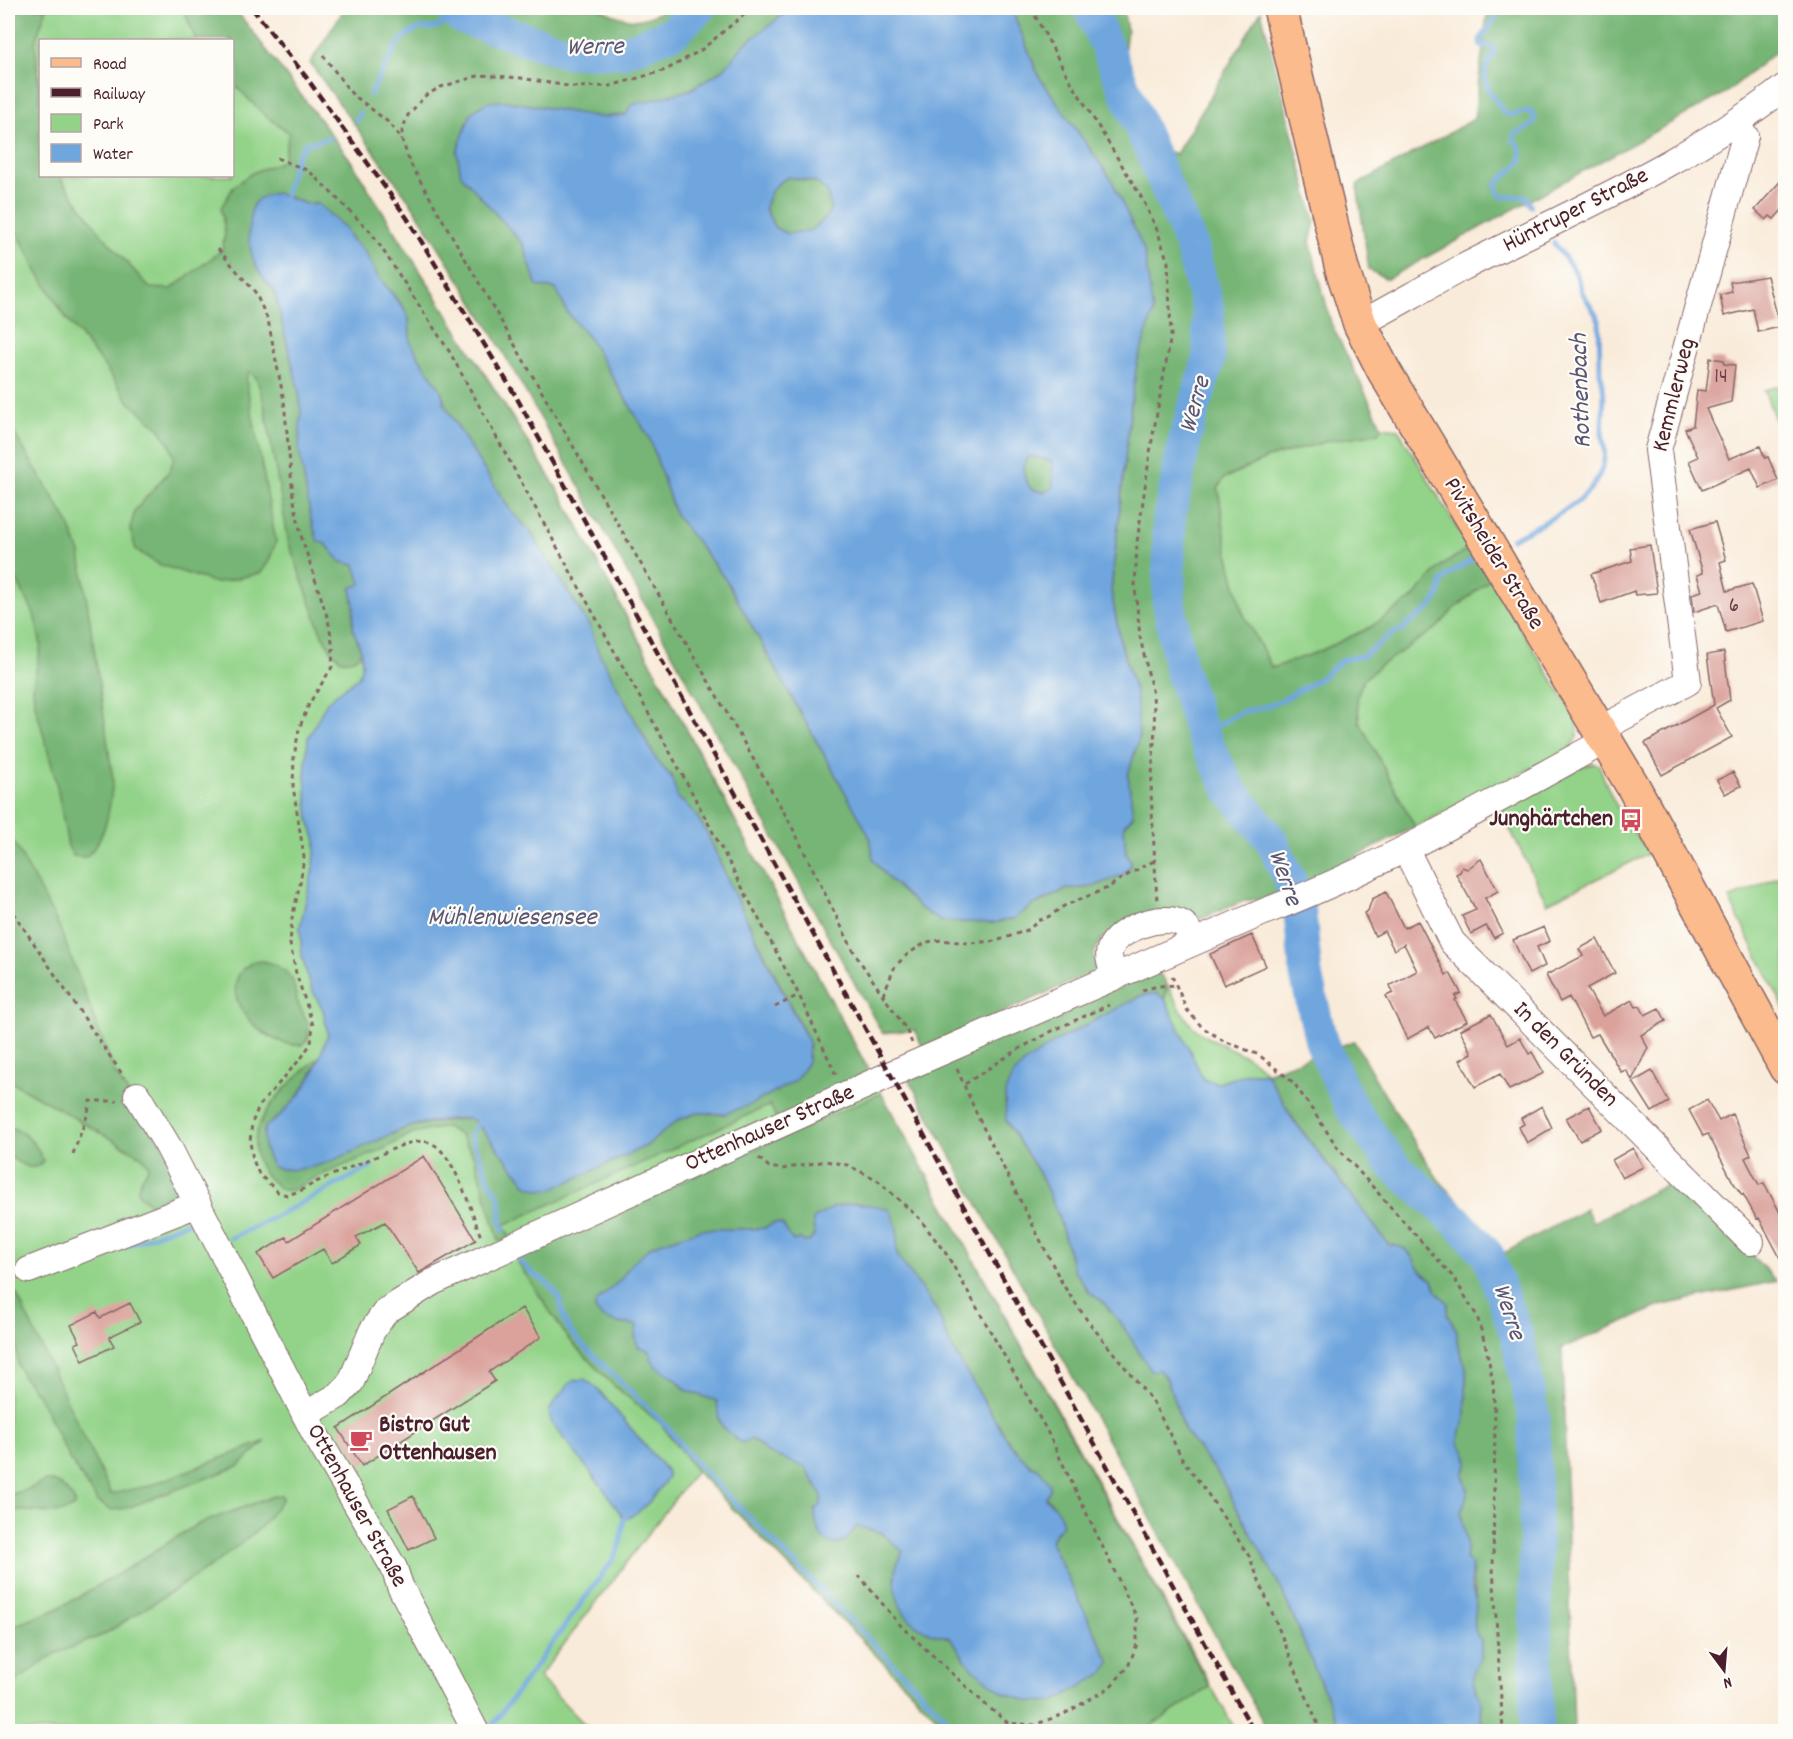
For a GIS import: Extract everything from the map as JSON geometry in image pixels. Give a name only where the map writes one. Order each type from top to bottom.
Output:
[{"type":"main road","name":"Pivitsheider Straße","points":[[1280,8],[1342,269],[1360,324],[1384,371],[1682,873],[1785,1068]]},
{"type":"street","name":"Hüntruper Straße","points":[[1360,324],[1460,270],[1676,160],[1733,124],[1785,86]]},
{"type":"street","name":"Kemmlerweg","points":[[1602,735],[1688,682],[1658,450],[1745,136],[1733,124]]},
{"type":"street","name":"Ottenhauser Straße","points":[[476,1731],[400,1586],[394,1568],[306,1415],[339,1395],[351,1382],[372,1331],[386,1311],[434,1282],[489,1256],[949,1048],[1125,984],[1162,956],[1314,892],[1406,850],[1602,735]]},
{"type":"street","name":"In den Gründen","points":[[1406,850],[1452,942],[1751,1242]]},
{"type":"street","points":[[1125,984],[1110,966],[1109,956],[1110,948],[1116,939],[1128,930],[1158,921],[1182,923],[1194,942]]},
{"type":"street","points":[[137,1095],[168,1146],[306,1415]]},
{"type":"street","points":[[29,1270],[198,1204]]},
{"type":"path","points":[[402,140],[402,131],[408,115],[426,95],[441,87],[481,75],[521,78],[574,87],[610,86],[666,70],[701,50],[752,8]]},
{"type":"path","points":[[1031,8],[1064,70],[1143,200],[1168,262],[1171,335],[1143,499],[1137,542],[1135,587],[1140,637],[1153,695],[1155,726],[1150,793],[1158,921]]},
{"type":"path","points":[[323,55],[351,93],[388,122],[402,140],[410,163],[789,821],[855,954],[906,1029],[920,1061]]},
{"type":"path","points":[[277,158],[309,171],[371,232],[449,351],[688,785],[799,995],[845,1095]]},
{"type":"path","points":[[218,249],[255,292],[268,320],[284,401],[293,496],[302,539],[328,619],[333,648],[332,667],[309,704],[299,729],[294,757],[293,786],[304,857],[292,918],[290,944],[296,973],[313,1025],[311,1043],[302,1057],[259,1106],[252,1123],[250,1142],[253,1160],[259,1174],[278,1192],[287,1195],[405,1144],[420,1140],[433,1144],[446,1156],[460,1183],[489,1256]]},
{"type":"path","points":[[883,995],[895,966],[909,952],[927,942],[940,940],[968,943],[996,941],[1020,934],[1064,906],[1110,887],[1114,881],[1127,877],[1154,861]]},
{"type":"path","points":[[8,905],[137,1095],[124,1101],[90,1101],[73,1154]]},
{"type":"path","points":[[1162,956],[1187,1010],[1202,1028],[1222,1040],[1259,1055],[1294,1083],[1338,1148],[1454,1278],[1478,1316],[1493,1382],[1495,1421],[1493,1567],[1503,1731]]},
{"type":"path","points":[[1125,984],[1176,985]]},
{"type":"path","points":[[775,1006],[799,995]]},
{"type":"path","points":[[964,1084],[1026,1045],[1115,1002]]},
{"type":"path","points":[[949,1048],[978,1117],[1063,1285],[1087,1320],[1153,1402],[1183,1460],[1249,1556],[1322,1731]]},
{"type":"path","points":[[748,1138],[759,1159],[769,1167],[782,1169],[826,1161],[847,1164],[876,1179],[919,1218],[947,1255],[1046,1429],[1137,1618],[1137,1644],[1128,1667],[1109,1688],[1064,1714],[1035,1725],[1008,1723],[902,1626],[859,1576]]},
{"type":"green space","points":[[8,8],[234,8],[349,158],[564,500],[869,1071],[1236,1731],[950,1731],[696,1471],[539,1677],[591,1731],[8,1731]]},
{"type":"green space","points":[[8,8],[47,8],[35,42],[39,92],[39,177],[60,177],[103,236],[150,288],[171,289],[222,250],[225,233],[221,208],[234,186],[252,173],[283,161],[289,133],[261,112],[234,84],[234,39],[196,39],[183,8],[234,8],[349,158],[564,500],[871,1075],[777,1120],[770,1105],[504,1225],[512,1241],[499,1241],[474,1157],[460,1135],[446,1127],[411,1134],[384,1149],[316,1177],[292,1190],[282,1190],[267,1176],[256,1157],[255,1141],[260,1124],[280,1094],[320,1056],[298,1096],[283,1113],[265,1127],[352,1152],[410,1126],[469,1118],[478,1124],[528,1186],[553,1189],[646,1146],[678,1120],[697,1113],[724,1114],[809,1042],[704,828],[688,806],[678,799],[671,776],[658,763],[598,651],[589,625],[529,530],[510,510],[445,405],[441,390],[410,341],[409,320],[405,309],[377,275],[364,251],[352,240],[345,228],[318,204],[306,204],[285,195],[255,202],[251,213],[251,249],[260,271],[274,290],[299,391],[326,544],[341,562],[355,565],[361,584],[351,589],[354,605],[353,628],[361,651],[358,656],[348,661],[341,660],[331,650],[322,635],[289,544],[264,403],[257,379],[249,371],[246,380],[276,542],[269,561],[261,573],[216,583],[158,564],[136,550],[130,529],[135,510],[170,470],[174,458],[170,445],[159,428],[129,402],[105,367],[66,318],[37,271],[8,213]]},
{"type":"green space","points":[[345,8],[598,8],[633,20],[657,14],[667,8],[792,8],[745,44],[723,70],[690,90],[664,98],[626,115],[600,117],[506,101],[471,113],[457,152],[461,175],[523,244],[537,286],[556,289],[567,312],[589,338],[650,439],[675,514],[726,580],[863,824],[871,840],[873,859],[887,877],[920,908],[940,921],[993,923],[1013,919],[1033,905],[1067,889],[1093,887],[1124,874],[1130,867],[1131,861],[1124,844],[1124,825],[1133,816],[1128,775],[1139,738],[1136,694],[1121,644],[1111,591],[1137,364],[1111,179],[1039,77],[1011,8],[1123,8],[1127,30],[1124,54],[1131,76],[1167,151],[1176,154],[1261,11],[1315,222],[1310,242],[1331,323],[1382,427],[1378,433],[1328,441],[1267,458],[1223,479],[1218,489],[1227,549],[1242,611],[1272,668],[1318,652],[1369,628],[1413,598],[1441,566],[1469,548],[1490,579],[1452,611],[1438,627],[1378,667],[1363,680],[1357,697],[1359,721],[1415,827],[1307,881],[1260,900],[1246,900],[1201,919],[1188,914],[1101,939],[1094,954],[1095,968],[1091,973],[923,1048],[915,1030],[882,1033],[582,491],[484,319],[411,203],[310,63]]},
{"type":"green space","points":[[1488,8],[1785,8],[1785,44],[1727,92],[1387,279],[1369,270],[1357,185],[1474,119]]},
{"type":"green space","points":[[789,177],[815,182],[827,190],[831,207],[825,219],[811,230],[788,234],[775,228],[765,208],[772,189]]},
{"type":"green space","points":[[1786,385],[1785,445],[1764,390]]},
{"type":"green space","points":[[8,423],[68,522],[80,553],[113,779],[107,820],[99,840],[86,857],[73,856],[68,846],[56,781],[34,700],[33,686],[41,645],[34,614],[8,563]]},
{"type":"green space","points":[[1382,427],[1398,429],[1469,548],[1441,566],[1413,598],[1369,628],[1318,652],[1272,668],[1242,611],[1227,549],[1218,489],[1223,479],[1267,458],[1328,441],[1377,433]]},
{"type":"green space","points":[[1027,456],[1052,461],[1053,488],[1043,492],[1031,489],[1024,473]]},
{"type":"green space","points":[[1490,579],[1577,720],[1577,736],[1569,749],[1415,827],[1359,721],[1357,697],[1363,680],[1378,667],[1438,627],[1452,611]]},
{"type":"green space","points":[[1599,765],[1620,812],[1650,853],[1547,903],[1499,807],[1583,766]]},
{"type":"green space","points":[[8,831],[59,926],[115,1073],[163,1148],[187,1195],[169,1209],[149,1203],[139,1193],[139,1185],[149,1166],[143,1157],[8,1080]]},
{"type":"green space","points":[[1785,874],[1785,1010],[1729,899]]},
{"type":"green space","points":[[264,961],[276,965],[293,981],[297,1001],[308,1023],[309,1036],[303,1045],[290,1044],[263,1033],[242,1011],[236,998],[236,984],[241,971],[252,962]]},
{"type":"green space","points":[[1152,971],[1161,975],[1165,981],[1165,999],[1156,993],[1142,995],[1113,1011],[1006,1121],[1040,1174],[1058,1215],[1074,1270],[1089,1292],[1103,1302],[1121,1323],[1151,1370],[1159,1370],[1167,1379],[1185,1432],[1220,1477],[1281,1588],[1341,1731],[1268,1731],[908,1078]]},
{"type":"green space","points":[[1167,985],[1193,1027],[1251,1060],[1266,1073],[1248,1073],[1219,1083],[1203,1080],[1165,999]]},
{"type":"green space","points":[[1354,1041],[1438,1179],[1504,1253],[1586,1209],[1593,1222],[1680,1178],[1776,1281],[1663,1305],[1562,1348],[1574,1731],[1484,1731],[1481,1717],[1482,1703],[1473,1683],[1473,1673],[1481,1658],[1481,1640],[1474,1623],[1476,1604],[1472,1580],[1473,1570],[1465,1559],[1466,1547],[1461,1512],[1468,1491],[1463,1474],[1468,1463],[1458,1442],[1466,1414],[1466,1368],[1457,1343],[1457,1331],[1446,1315],[1448,1303],[1437,1292],[1433,1280],[1419,1269],[1405,1249],[1389,1245],[1294,1120],[1266,1073]]},
{"type":"green space","points":[[881,1093],[1210,1687],[1143,1731],[950,1731],[696,1471],[661,1424],[614,1386],[569,1340],[514,1257]],"holes":[[[774,1223],[782,1224],[793,1241],[801,1239],[804,1242],[810,1241],[814,1235],[896,1245],[897,1255],[937,1311],[951,1347],[1010,1444],[1030,1465],[1039,1469],[1045,1497],[1054,1505],[1060,1516],[1061,1525],[1050,1542],[1110,1662],[1104,1673],[969,1665],[951,1638],[928,1632],[896,1567],[903,1552],[882,1533],[855,1526],[821,1505],[822,1495],[805,1467],[768,1453],[752,1439],[719,1421],[717,1401],[686,1390],[675,1378],[655,1365],[648,1350],[635,1337],[638,1325],[608,1320],[595,1309],[597,1302],[620,1280],[631,1264],[753,1229],[765,1228]]]},
{"type":"green space","points":[[8,1126],[20,1131],[34,1144],[43,1161],[39,1165],[26,1166],[8,1156]]},
{"type":"green space","points":[[16,1293],[111,1494],[148,1486],[266,1441],[239,1466],[127,1508],[111,1510],[98,1502],[70,1460],[39,1397],[22,1375],[18,1365],[11,1296]]},
{"type":"green space","points":[[44,1481],[55,1482],[62,1486],[75,1501],[74,1507],[50,1513],[8,1511],[8,1495],[29,1489]]},
{"type":"green space","points":[[281,1495],[283,1498],[260,1528],[212,1566],[103,1635],[55,1654],[8,1687],[8,1628],[55,1610],[115,1576],[196,1525]]},
{"type":"water","points":[[792,8],[1011,8],[1039,77],[1111,179],[1144,250],[1153,313],[1137,364],[1111,591],[1121,644],[1136,694],[1139,738],[1128,775],[1133,816],[1124,825],[1126,854],[1131,861],[1130,867],[1124,874],[1093,887],[1067,889],[1033,905],[1013,919],[993,923],[940,921],[920,908],[887,877],[873,859],[871,840],[863,824],[726,580],[675,514],[650,439],[589,338],[567,312],[556,289],[537,286],[523,244],[461,175],[457,152],[471,113],[487,102],[506,101],[600,117],[626,115],[631,105],[690,90],[723,70],[745,44]],"holes":[[[789,177],[815,182],[826,190],[831,207],[825,219],[811,230],[788,234],[775,228],[765,208],[773,189]],[[1027,456],[1052,461],[1053,488],[1043,492],[1031,489],[1024,473]]]},
{"type":"water","name":"Mühlenwiesensee","points":[[276,193],[306,204],[318,204],[345,228],[352,240],[364,251],[377,275],[405,310],[409,320],[410,341],[441,390],[445,405],[510,510],[529,530],[589,625],[598,651],[658,763],[671,776],[678,798],[696,816],[710,839],[760,947],[809,1042],[808,1062],[795,1081],[752,1104],[724,1114],[697,1113],[678,1120],[646,1146],[553,1189],[539,1190],[528,1186],[478,1124],[469,1118],[409,1127],[342,1157],[306,1168],[289,1170],[273,1167],[264,1148],[265,1127],[278,1118],[301,1093],[315,1070],[328,1034],[323,1010],[311,988],[302,957],[300,927],[314,864],[316,841],[309,820],[305,777],[308,738],[327,702],[359,676],[362,664],[361,651],[353,628],[354,605],[351,588],[361,584],[355,565],[341,562],[326,544],[318,542],[311,519],[299,449],[301,410],[299,391],[274,290],[257,268],[249,244],[250,213],[253,204],[259,198]]},
{"type":"water","points":[[1156,993],[1165,999],[1204,1080],[1219,1083],[1248,1073],[1266,1073],[1294,1121],[1389,1245],[1405,1249],[1425,1275],[1433,1280],[1437,1292],[1448,1303],[1447,1315],[1457,1331],[1457,1343],[1466,1368],[1466,1414],[1458,1442],[1466,1453],[1468,1463],[1463,1474],[1468,1491],[1461,1512],[1467,1547],[1465,1559],[1471,1564],[1472,1569],[1471,1586],[1476,1603],[1474,1622],[1481,1640],[1481,1658],[1473,1673],[1473,1683],[1482,1703],[1481,1717],[1484,1731],[1341,1731],[1281,1588],[1220,1477],[1185,1432],[1167,1379],[1159,1370],[1151,1371],[1121,1323],[1103,1302],[1089,1292],[1074,1270],[1058,1215],[1040,1174],[1006,1121],[1005,1093],[1011,1078],[1023,1064],[1058,1040],[1142,995]]},
{"type":"water","points":[[855,1203],[890,1210],[897,1228],[897,1255],[937,1311],[951,1347],[1010,1444],[1030,1465],[1039,1469],[1049,1483],[1050,1490],[1045,1498],[1057,1510],[1062,1522],[1050,1542],[1110,1662],[1104,1673],[1055,1701],[1030,1702],[1002,1692],[969,1665],[951,1638],[928,1632],[911,1621],[901,1607],[896,1589],[896,1567],[903,1552],[882,1533],[856,1526],[843,1542],[836,1544],[823,1538],[816,1521],[815,1510],[821,1505],[822,1495],[805,1467],[768,1453],[752,1439],[741,1443],[722,1426],[717,1401],[686,1390],[675,1378],[655,1366],[648,1350],[638,1347],[635,1337],[637,1325],[608,1320],[598,1314],[595,1309],[596,1302],[651,1246],[702,1229],[765,1228],[774,1223],[782,1224],[793,1241],[801,1239],[804,1242],[810,1241],[814,1235],[813,1219],[834,1207]]},
{"type":"water","points":[[584,1379],[596,1387],[667,1471],[668,1477],[649,1502],[638,1512],[624,1519],[551,1422],[549,1411],[555,1401],[570,1383]]},
{"type":"building","points":[[1785,176],[1785,207],[1774,219],[1770,216],[1766,220],[1755,210]]},
{"type":"building","points":[[1767,276],[1780,327],[1758,332],[1753,309],[1724,316],[1720,295],[1732,292],[1730,282]]},
{"type":"building","points":[[1710,358],[1724,360],[1724,364],[1735,365],[1731,402],[1706,409],[1729,459],[1760,446],[1765,458],[1768,457],[1778,480],[1760,488],[1751,468],[1702,490],[1689,461],[1698,457],[1685,429],[1693,426],[1697,390],[1706,391]]},
{"type":"building","points":[[1715,522],[1726,560],[1720,562],[1727,591],[1752,584],[1763,621],[1726,632],[1718,604],[1694,612],[1692,594],[1702,591],[1697,575],[1703,573],[1690,529]]},
{"type":"building","points":[[1650,545],[1657,593],[1635,595],[1634,591],[1601,603],[1591,574],[1632,561],[1630,548]]},
{"type":"building","points":[[1724,652],[1730,700],[1716,708],[1732,737],[1662,775],[1645,743],[1714,705],[1707,655]]},
{"type":"building","points":[[1733,772],[1741,786],[1725,794],[1717,780]]},
{"type":"building","points":[[1481,859],[1498,891],[1485,898],[1503,933],[1494,938],[1486,926],[1471,934],[1462,916],[1476,910],[1456,874],[1462,867],[1467,869]]},
{"type":"building","points":[[1386,892],[1404,928],[1418,921],[1446,975],[1450,973],[1461,993],[1455,996],[1457,999],[1455,1000],[1467,1021],[1435,1038],[1429,1027],[1407,1039],[1386,996],[1393,993],[1390,985],[1417,971],[1404,944],[1394,950],[1384,931],[1375,936],[1364,913],[1368,911],[1372,899]]},
{"type":"building","points":[[1544,927],[1550,941],[1537,947],[1545,966],[1529,974],[1513,940]]},
{"type":"building","points":[[1252,935],[1266,966],[1224,985],[1210,954]]},
{"type":"building","points":[[1597,939],[1615,973],[1587,988],[1603,1016],[1632,1000],[1636,1007],[1640,1006],[1645,1015],[1659,1008],[1666,1021],[1641,1035],[1648,1048],[1632,1080],[1626,1070],[1621,1072],[1598,1034],[1590,1037],[1569,997],[1560,1002],[1546,975],[1583,956],[1579,949]]},
{"type":"building","points":[[1491,1014],[1508,1045],[1520,1038],[1529,1054],[1532,1052],[1544,1073],[1509,1090],[1500,1074],[1475,1087],[1460,1060],[1472,1053],[1460,1030]]},
{"type":"building","points":[[1652,1071],[1669,1102],[1652,1112],[1633,1082]]},
{"type":"building","points":[[1707,1100],[1719,1121],[1732,1114],[1751,1155],[1745,1158],[1759,1185],[1764,1183],[1785,1222],[1785,1267],[1759,1218],[1757,1219],[1743,1194],[1733,1182],[1708,1134],[1703,1136],[1689,1110]]},
{"type":"building","points":[[1542,1106],[1552,1128],[1527,1143],[1519,1127],[1524,1124],[1521,1118]]},
{"type":"building","points":[[1589,1106],[1602,1129],[1580,1141],[1566,1118]]},
{"type":"building","points":[[1633,1148],[1643,1167],[1622,1178],[1612,1160]]},
{"type":"building","points":[[424,1156],[476,1240],[419,1273],[385,1222],[356,1237],[361,1245],[332,1263],[323,1249],[273,1278],[258,1254],[286,1237],[289,1241]]},
{"type":"building","points":[[130,1303],[140,1322],[109,1337],[114,1346],[83,1361],[75,1344],[80,1342],[71,1325],[97,1312],[100,1318]]},
{"type":"building","points":[[522,1308],[541,1337],[489,1372],[495,1381],[362,1466],[338,1428]]},
{"type":"building","points":[[413,1496],[434,1538],[409,1550],[388,1509]]},
{"type":"waterway","name":"Werre","points":[[451,8],[462,18],[566,52],[623,52],[674,32],[699,8]]},
{"type":"waterway","name":"Werre","points":[[1090,8],[1191,245],[1208,310],[1209,359],[1186,434],[1169,520],[1169,603],[1180,667],[1202,734],[1231,791],[1272,841],[1291,883],[1300,914],[1306,975],[1321,1041],[1350,1106],[1393,1165],[1457,1221],[1488,1255],[1517,1337],[1534,1417],[1537,1732]]},
{"type":"waterway","name":"Rothenbach","points":[[1496,8],[1495,19],[1480,40],[1481,45],[1491,46],[1495,50],[1486,68],[1487,87],[1504,113],[1509,115],[1531,111],[1534,116],[1533,124],[1514,134],[1513,139],[1519,145],[1522,161],[1496,184],[1502,197],[1526,196],[1531,206]]},
{"type":"waterway","points":[[370,95],[398,43],[407,35],[419,28],[433,28],[462,18]]},
{"type":"waterway","points":[[356,121],[360,113]]},
{"type":"waterway","points":[[285,195],[296,157],[305,144],[329,138]]},
{"type":"waterway","name":"Rothenbach","points":[[1512,539],[1554,517],[1580,499],[1599,475],[1605,457],[1602,433],[1604,395],[1600,373],[1599,320],[1582,292],[1576,273],[1554,243]]},
{"type":"waterway","name":"Rothenbach","points":[[1202,734],[1239,713],[1282,700],[1321,678],[1342,660],[1363,656],[1396,631],[1403,631],[1406,624],[1425,612],[1435,602],[1442,581],[1473,559]]},
{"type":"waterway","points":[[478,1124],[470,1134],[490,1182],[500,1198],[501,1222],[504,1230]]},
{"type":"waterway","points":[[230,1238],[371,1167]]},
{"type":"waterway","points":[[120,1248],[189,1222],[199,1224]]},
{"type":"waterway","points":[[517,1258],[554,1290],[561,1303],[568,1328],[579,1342],[667,1427],[692,1459],[960,1732]]},
{"type":"waterway","points":[[489,1730],[612,1561],[620,1545],[624,1519]]},
{"type":"railway","points":[[252,8],[306,77],[407,218],[514,393],[1254,1732]]},
{"type":"place","name":"Junghärtchen","points":[[1631,820]]},
{"type":"place","name":"Bistro Gut Ottenhausen","points":[[361,1440]]}]
